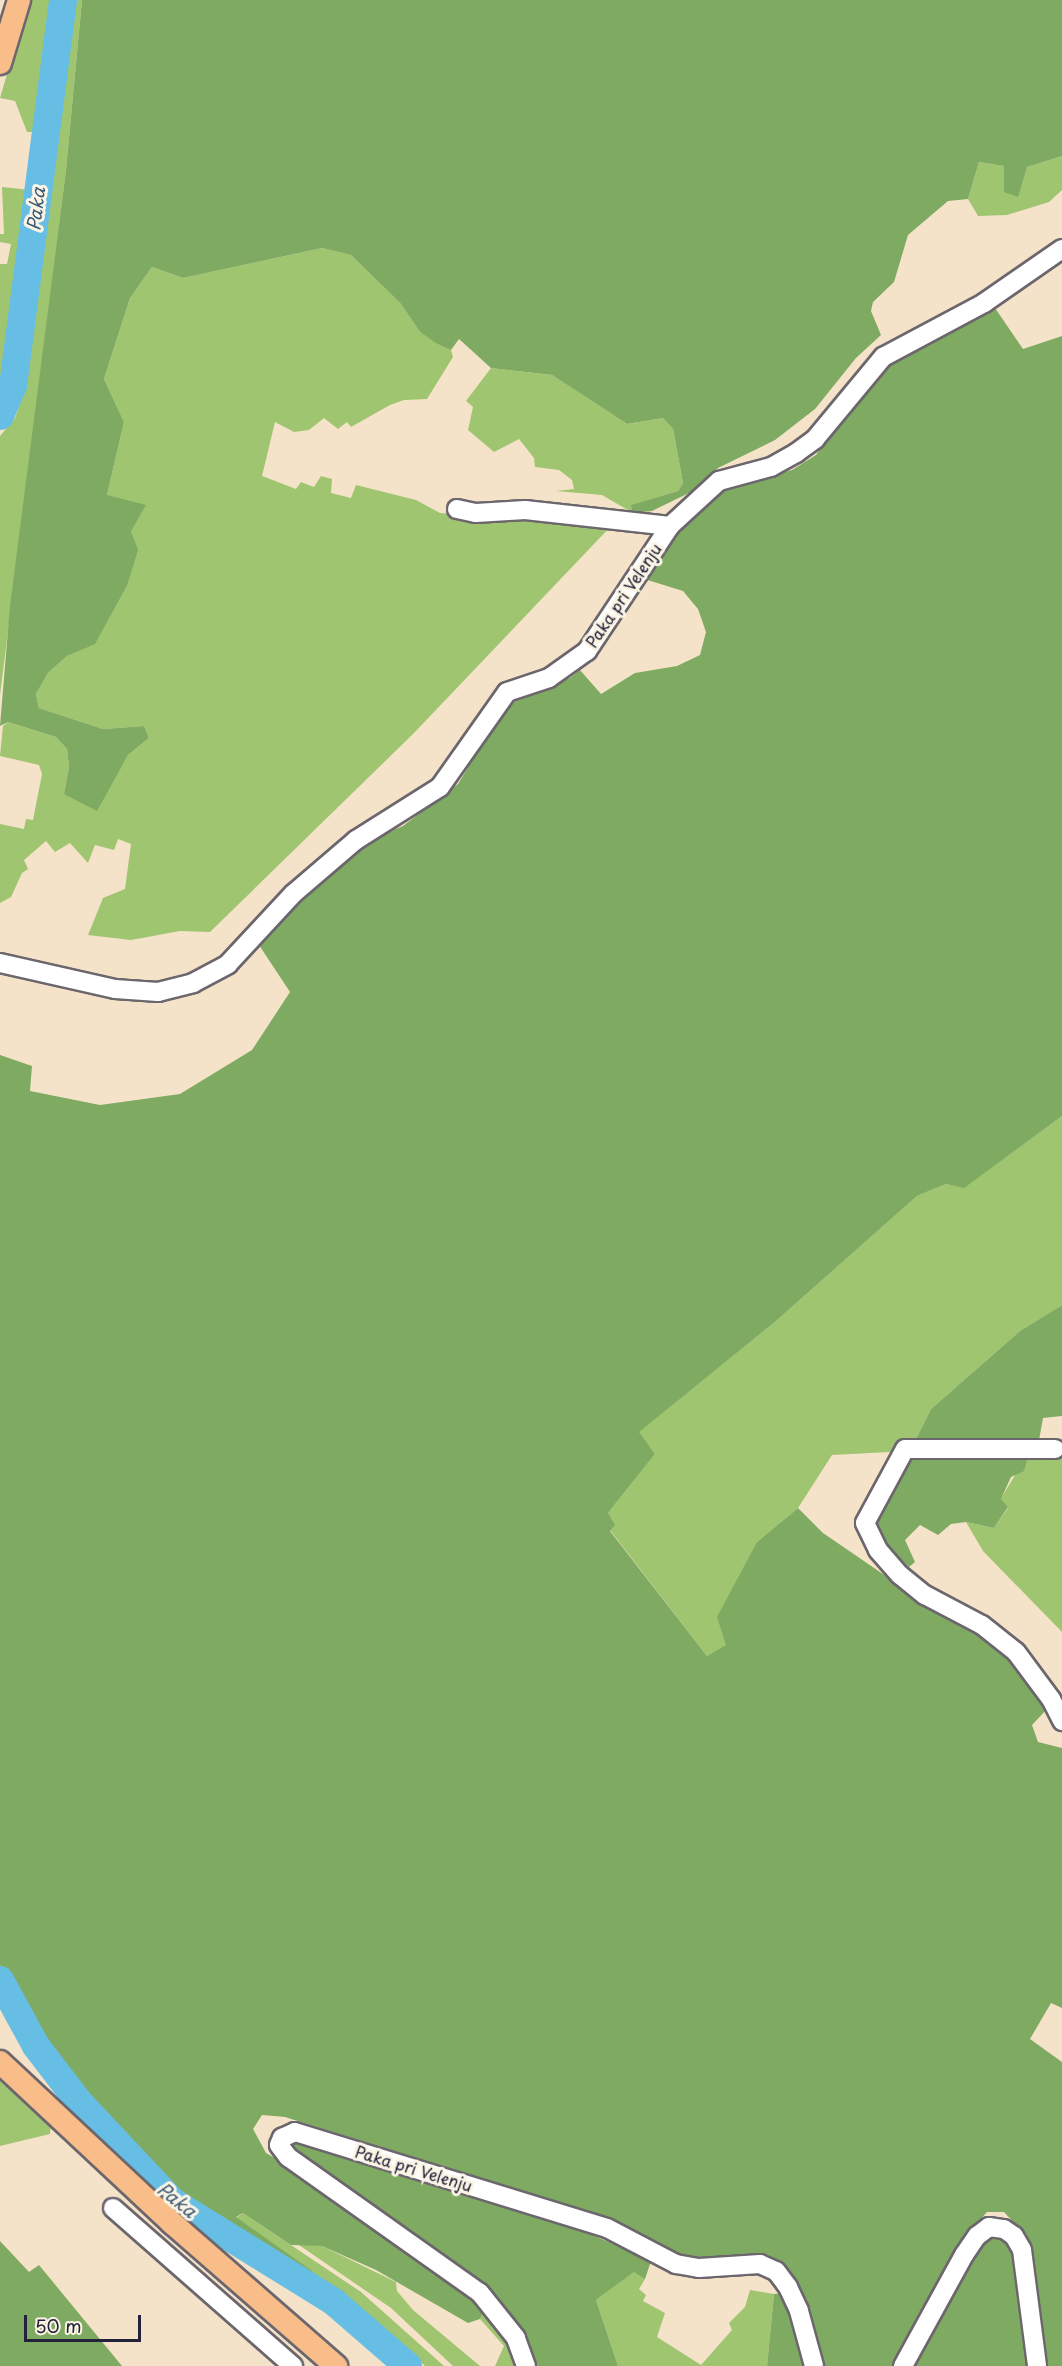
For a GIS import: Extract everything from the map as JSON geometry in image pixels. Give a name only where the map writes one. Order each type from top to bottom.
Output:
[{"type":"main road","points":[[0,63],[19,0]]},
{"type":"main road","points":[[0,2062],[172,2223],[336,2366]]},
{"type":"street","name":"Paka pri Velenju","points":[[0,963],[115,989],[158,992],[193,984],[228,964],[293,894],[356,840],[440,787],[507,692],[549,678],[587,651],[670,526],[719,481],[771,467],[815,439],[883,357],[984,303],[1062,249]]},
{"type":"street","points":[[457,509],[476,513],[525,510],[670,526]]},
{"type":"street","points":[[1055,1449],[905,1449],[865,1523],[873,1543],[900,1575],[925,1595],[981,1625],[1016,1652],[1045,1689],[1062,1722]]},
{"type":"street","name":"Paka pri Velenju","points":[[526,2366],[516,2338],[480,2294],[347,2195],[288,2157],[279,2145],[287,2133],[295,2132],[607,2228],[676,2264],[699,2268],[760,2264],[776,2271],[788,2287],[799,2311],[814,2366]]},
{"type":"street","points":[[113,2208],[293,2366]]},
{"type":"street","points":[[903,2366],[964,2255],[977,2236],[989,2227],[1009,2232],[1022,2250],[1036,2366]]},
{"type":"green space","points":[[29,0],[82,0],[66,170],[0,695],[0,436],[15,418],[20,404],[44,217],[47,159],[45,132],[27,132],[15,101],[0,98]]},
{"type":"green space","points":[[82,0],[1062,0],[1062,156],[1027,167],[1018,197],[1004,192],[1004,166],[979,162],[968,199],[948,201],[908,235],[894,282],[873,302],[871,311],[881,335],[856,358],[815,409],[775,440],[718,468],[695,490],[652,511],[633,513],[631,505],[678,491],[683,483],[673,429],[663,418],[627,424],[552,375],[491,368],[459,339],[451,350],[436,343],[420,332],[401,304],[351,255],[322,248],[183,278],[152,267],[130,298],[104,379],[124,422],[107,495],[146,505],[131,531],[138,550],[127,586],[95,644],[67,656],[48,673],[36,694],[39,708],[103,729],[144,726],[149,738],[128,755],[97,811],[64,794],[69,767],[67,749],[56,737],[8,722],[0,726],[10,606],[66,170]]},
{"type":"green space","points":[[1062,156],[1062,190],[1049,202],[1007,215],[978,216],[968,199],[979,162],[1005,166],[1004,192],[1027,167]]},
{"type":"green space","points":[[2,187],[31,190],[8,382],[0,397],[0,264],[7,264],[11,244],[0,242],[0,234],[4,234]]},
{"type":"green space","points":[[322,248],[351,255],[401,304],[420,332],[451,350],[453,357],[427,399],[404,400],[390,405],[351,427],[347,422],[338,429],[324,418],[309,430],[294,432],[275,422],[262,476],[296,489],[301,482],[314,487],[321,476],[332,479],[331,493],[351,498],[356,485],[416,500],[440,513],[613,524],[413,734],[210,932],[180,931],[131,940],[88,935],[103,898],[125,889],[131,844],[118,839],[114,850],[95,845],[88,863],[70,843],[55,852],[46,841],[24,860],[28,869],[22,873],[11,897],[0,903],[0,824],[24,829],[26,819],[33,820],[42,774],[39,765],[0,756],[3,726],[8,722],[56,737],[67,749],[69,767],[64,794],[105,793],[128,755],[149,738],[144,726],[103,729],[39,708],[36,694],[48,673],[67,656],[95,643],[127,586],[137,550],[131,531],[107,495],[124,422],[104,379],[130,298],[152,267],[183,278]]},
{"type":"green space","points":[[993,305],[1023,349],[1062,336],[1062,1116],[964,1188],[946,1184],[917,1196],[776,1321],[639,1432],[655,1454],[608,1513],[615,1525],[610,1531],[707,1656],[726,1645],[717,1617],[757,1542],[798,1508],[823,1533],[934,1609],[984,1636],[1015,1662],[1047,1709],[1032,1725],[1038,1742],[1062,1748],[1062,2008],[1051,2003],[1030,2039],[1062,2062],[1062,2366],[1045,2366],[1027,2248],[1017,2226],[1004,2212],[987,2212],[967,2234],[896,2366],[821,2366],[793,2285],[769,2255],[754,2253],[735,2260],[686,2262],[596,2214],[285,2117],[262,2115],[253,2129],[266,2153],[299,2172],[486,2307],[480,2319],[468,2323],[376,2270],[322,2246],[291,2245],[243,2213],[236,2217],[312,2271],[315,2277],[311,2281],[177,2195],[129,2153],[44,2047],[0,1965],[0,1055],[32,1066],[30,1091],[100,1105],[180,1094],[252,1050],[290,992],[257,942],[333,866],[370,840],[403,826],[458,784],[500,715],[527,691],[570,678],[580,670],[601,694],[635,673],[677,666],[700,655],[706,632],[698,609],[683,591],[641,578],[681,526],[712,495],[729,487],[792,470],[816,455],[869,377],[903,352]]},
{"type":"green space","points":[[491,368],[552,375],[627,424],[663,418],[673,429],[683,483],[678,491],[632,505],[633,513],[602,495],[556,491],[574,489],[572,480],[559,470],[535,467],[534,458],[519,439],[494,452],[468,430],[473,407],[466,401]]},
{"type":"green space","points":[[1062,1116],[1062,1305],[1020,1331],[931,1409],[916,1439],[890,1452],[832,1455],[798,1508],[757,1542],[727,1645],[707,1656],[610,1530],[608,1513],[655,1454],[638,1432],[776,1321],[917,1196],[946,1184],[964,1187]]},
{"type":"green space","points":[[1062,1305],[1062,1416],[1043,1418],[1038,1446],[916,1439],[931,1409],[1020,1331]]},
{"type":"green space","points":[[1062,1450],[1062,1632],[983,1551],[966,1522],[994,1528],[1008,1508],[1000,1500],[1029,1452]]},
{"type":"green space","points":[[1029,1452],[1024,1471],[1011,1477],[1001,1499],[1008,1507],[994,1528],[966,1522],[951,1524],[938,1535],[920,1525],[905,1540],[915,1562],[909,1567],[869,1533],[910,1454]]},
{"type":"green space","points":[[0,2075],[51,2124],[50,2134],[0,2146]]},
{"type":"green space","points":[[293,2138],[586,2232],[651,2261],[645,2279],[634,2272],[596,2300],[618,2366],[531,2366],[525,2343],[396,2224],[289,2145]]},
{"type":"green space","points":[[243,2213],[361,2292],[444,2366],[425,2366],[381,2327],[311,2281],[315,2277],[236,2218]]},
{"type":"green space","points":[[1008,2234],[1016,2257],[1027,2366],[910,2366],[984,2237]]},
{"type":"green space","points":[[0,2241],[29,2272],[39,2265],[122,2366],[0,2366]]},
{"type":"green space","points":[[296,2243],[322,2246],[396,2282],[397,2291],[413,2310],[480,2366],[453,2366],[391,2308]]},
{"type":"green space","points":[[635,2271],[645,2279],[639,2289],[646,2295],[643,2301],[665,2313],[657,2337],[701,2365],[732,2330],[729,2323],[745,2307],[750,2290],[774,2294],[767,2366],[618,2366],[596,2300]]},
{"type":"green space","points":[[784,2293],[807,2366],[767,2366],[774,2294]]},
{"type":"green space","points":[[486,2307],[504,2329],[520,2366],[495,2366],[504,2346],[480,2319]]},
{"type":"waterway","name":"Paka","points":[[0,416],[13,386],[63,0]]},
{"type":"waterway","name":"Paka","points":[[0,1980],[36,2046],[78,2101],[173,2202],[334,2302],[408,2366]]}]
